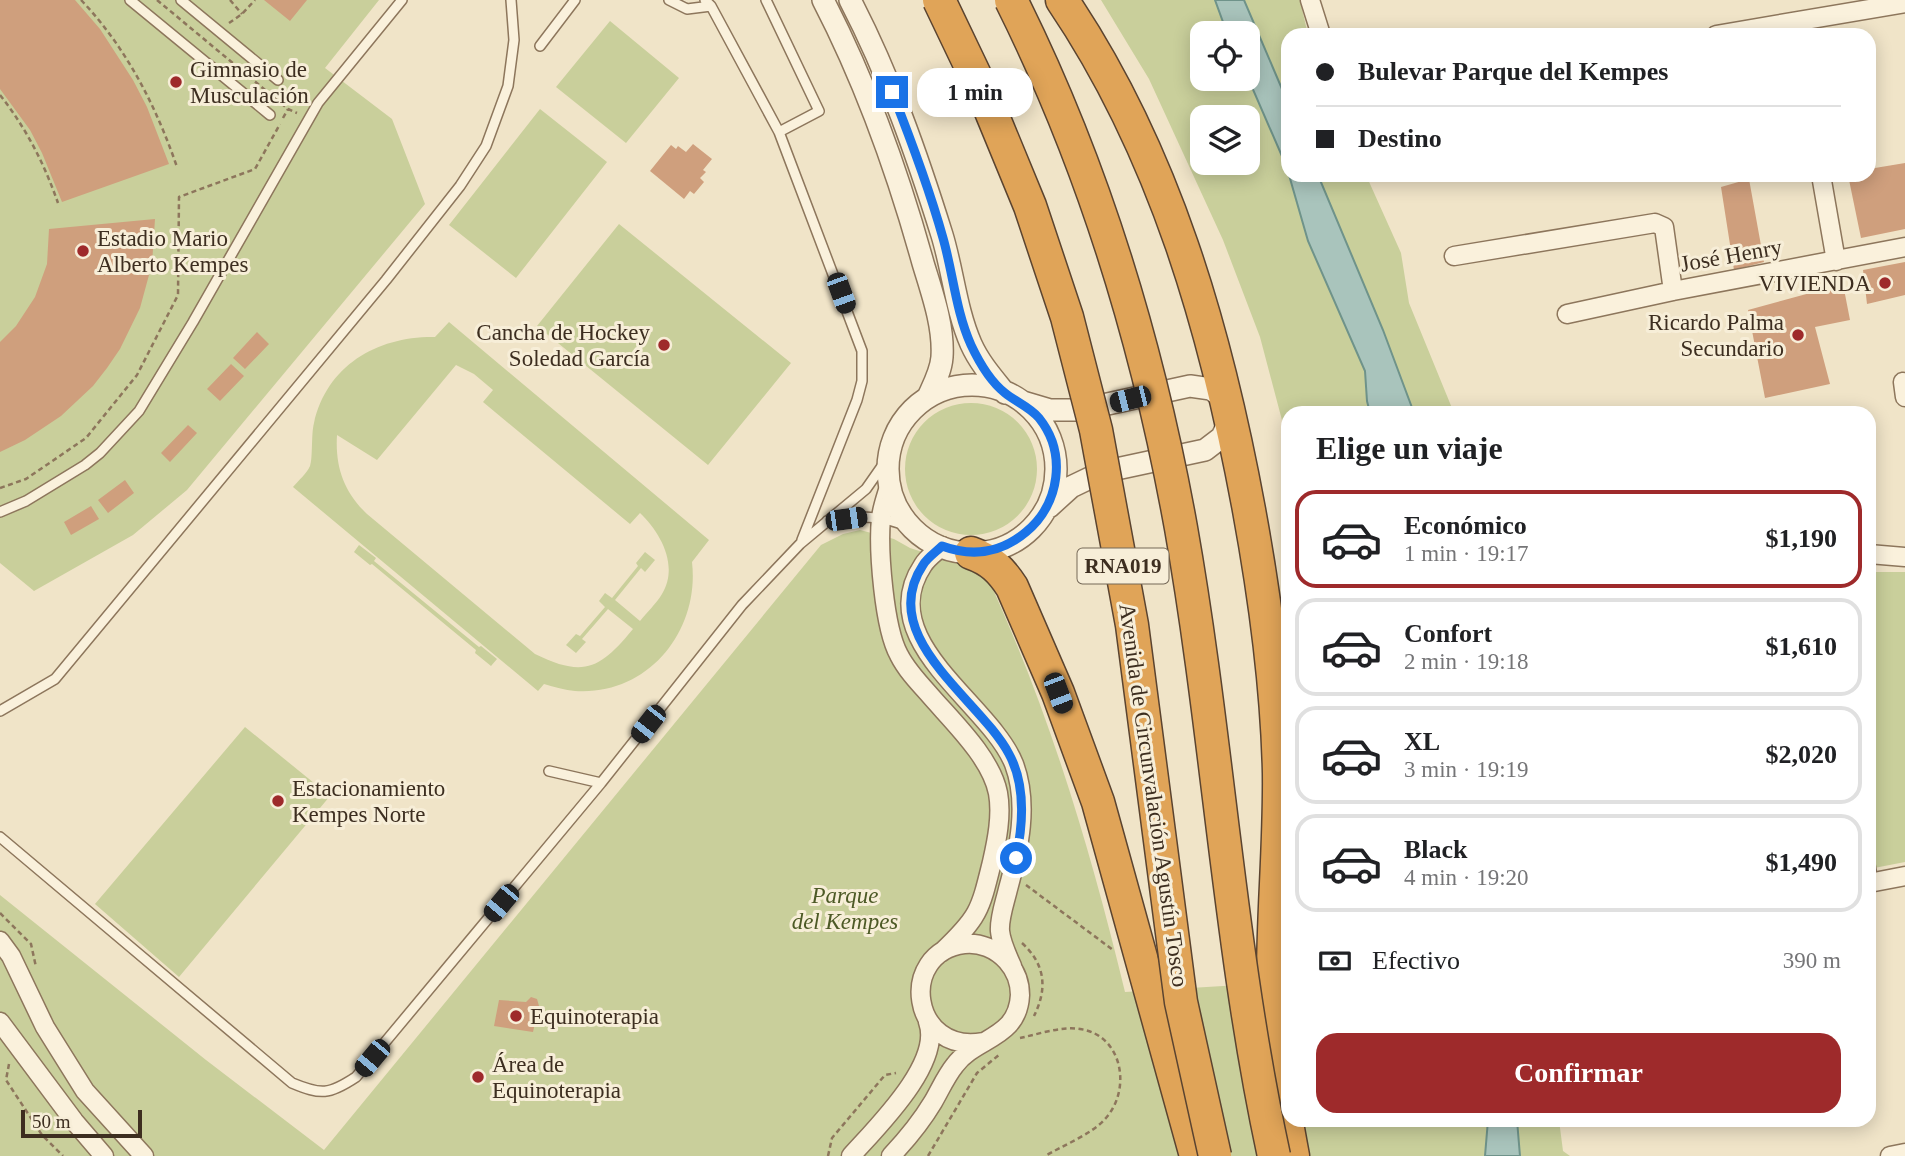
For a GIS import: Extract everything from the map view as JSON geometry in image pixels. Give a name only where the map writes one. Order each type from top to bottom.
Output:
[{"type":"highway","name":"Avenida de Circunvalación Agustín Tosco","points":[[939,0],[984,92],[1030,206],[1067,317],[1096,430],[1132,625],[1181,1002],[1215,1156]]},
{"type":"highway","name":"RNA019","points":[[1011,0],[1055,94],[1096,202],[1131,312],[1159,419],[1190,587],[1248,1019],[1274,1156]]},
{"type":"highway","points":[[1062,0],[1132,120],[1172,216],[1229,411],[1266,606],[1273,665],[1279,785],[1273,998],[1281,1091]]},
{"type":"highway","points":[[957,549],[986,558],[1013,587],[1084,758],[1112,846],[1196,1156]]},
{"type":"highway","points":[[1288,1127],[1293,1156]]},
{"type":"street","points":[[823,0],[845,43],[888,152],[935,304],[942,359],[928,397]]},
{"type":"street","points":[[850,0],[871,40],[913,144],[943,238],[971,345],[984,367],[1011,396],[1039,418],[1047,430],[1055,454],[1056,481],[1045,511]]},
{"type":"street","points":[[1310,0],[1319,28]]},
{"type":"street","points":[[1757,28],[1905,3]]},
{"type":"street","points":[[1822,182],[1836,261]]},
{"type":"street","points":[[1454,256],[1654,223],[1664,227],[1673,291]]},
{"type":"street","name":"José Henry","points":[[1567,314],[1905,247]]},
{"type":"street","points":[[851,1156],[892,1111],[923,1064],[930,1036],[928,1022],[922,1010],[921,984],[925,972],[968,927],[982,904],[995,848],[999,809],[998,791],[992,775],[974,748],[910,672],[898,654],[887,623],[881,517],[889,487],[887,458],[900,425],[913,409],[928,397],[945,390],[976,385],[1050,410],[1080,410],[1190,386],[1211,389],[1219,395],[1229,411],[1229,421],[1222,437],[1205,450],[1121,468],[1089,478],[1060,495],[1036,523],[1013,542],[988,551],[957,549],[912,528],[902,516],[889,487]]},
{"type":"street","points":[[891,1156],[909,1137],[956,1063],[1006,1028],[1019,1005],[1020,991],[1000,930],[1019,842],[1020,785],[1013,763],[992,729],[926,651],[915,626],[911,605],[914,583],[923,564],[957,549]]},
{"type":"street","points":[[1876,555],[1905,557]]},
{"type":"street","points":[[1876,882],[1905,876]]},
{"type":"street","points":[[0,941],[11,956],[44,1027],[85,1091],[145,1156]]},
{"type":"street","points":[[942,953],[966,944],[979,945],[992,949],[1012,966]]},
{"type":"street","points":[[0,1022],[74,1122],[104,1156]]},
{"type":"street","points":[[928,1022],[952,1041],[973,1044],[983,1042]]},
{"type":"street","points":[[1890,1156],[1905,1153]]},
{"type":"lane","points":[[130,0],[270,115]]},
{"type":"lane","points":[[181,0],[278,80]]},
{"type":"lane","points":[[0,512],[26,501],[85,465],[100,453],[139,411],[309,119],[329,88],[402,0]]},
{"type":"lane","points":[[0,711],[55,679],[369,301],[460,186],[486,146],[505,97],[514,40],[511,0]]},
{"type":"lane","points":[[540,46],[575,0]]},
{"type":"lane","points":[[669,0],[687,9],[708,3],[779,132],[862,351],[862,381],[857,400],[800,544]]},
{"type":"lane","points":[[766,0],[819,111],[779,132]]},
{"type":"lane","points":[[0,837],[292,1083],[313,1092],[337,1090],[356,1077],[601,783],[742,605],[800,544],[866,489],[887,458]]},
{"type":"lane","points":[[826,522],[866,516],[881,517],[912,528]]},
{"type":"lane","points":[[549,771],[601,783]]},
{"type":"path","points":[[81,0],[105,28],[139,80],[177,167]]},
{"type":"path","points":[[157,0],[288,108],[309,119]]},
{"type":"path","points":[[230,0],[242,15],[254,0]]},
{"type":"path","points":[[0,94],[39,155],[58,203]]},
{"type":"path","points":[[0,488],[26,479],[86,438],[137,375],[178,295],[179,197],[255,169],[288,108]]},
{"type":"path","points":[[1012,875],[1122,956]]},
{"type":"path","points":[[0,913],[31,944],[36,967]]},
{"type":"path","points":[[1020,1038],[1070,1028],[1090,1032],[1111,1046],[1120,1065],[1119,1089],[1106,1119],[1045,1156]]},
{"type":"path","points":[[5,1056],[9,1063],[6,1080],[42,1135],[63,1156]]},
{"type":"path","points":[[828,1156],[832,1138],[885,1075],[903,1072]]},
{"type":"green space","points":[[0,0],[379,0],[325,68],[392,119],[425,204],[187,490],[133,535],[34,591],[0,563]]},
{"type":"green space","points":[[1101,0],[1215,0],[1223,21],[1190,21],[1190,91],[1254,91],[1260,105],[1190,105],[1190,168],[1149,79]]},
{"type":"green space","points":[[1244,0],[1300,0],[1306,28],[1281,28],[1281,87],[1260,37],[1260,21],[1253,21]]},
{"type":"green space","points":[[610,21],[679,78],[626,143],[556,87]]},
{"type":"green space","points":[[1260,105],[1281,153],[1281,182],[1292,182],[1318,265],[1365,371],[1368,406],[1281,406],[1281,416],[1260,337],[1223,240],[1193,175],[1260,175]]},
{"type":"green space","points":[[540,109],[607,162],[516,278],[449,225]]},
{"type":"green space","points":[[1321,182],[1369,182],[1401,253],[1409,303],[1451,406],[1411,406],[1383,330]]},
{"type":"green space","name":"Cancha de Hockey Soledad García","points":[[619,224],[791,363],[708,465],[537,326]]},
{"type":"green space","points":[[449,322],[709,540],[692,562],[692,588],[687,612],[678,634],[664,654],[646,671],[625,683],[601,690],[575,691],[544,684],[538,691],[293,487],[310,466],[313,428],[321,403],[330,385],[343,370],[375,348],[414,338],[435,337]],"holes":[[[456,365],[474,374],[493,390],[483,402],[630,524],[640,513],[661,540],[668,561],[667,583],[660,598],[640,621],[615,600],[641,568],[645,572],[655,560],[645,552],[636,563],[638,566],[612,598],[605,593],[599,601],[605,607],[580,636],[576,634],[566,645],[576,653],[586,642],[582,639],[608,609],[633,629],[611,653],[590,666],[566,666],[535,654],[367,514],[352,497],[343,478],[338,458],[337,435],[377,460]]]},
{"type":"green space","points":[[971,403],[996,408],[1018,422],[1032,444],[1037,469],[1032,494],[1018,516],[996,530],[971,535],[946,530],[924,516],[910,494],[905,469],[910,444],[924,422],[946,408]]},
{"type":"green space","name":"Parque del Kempes","points":[[860,530],[894,539],[910,548],[985,572],[1029,674],[1066,778],[1125,992],[1281,982],[1281,1127],[1487,1127],[1485,1156],[0,1156],[0,895],[206,1060],[324,1150],[821,545],[843,534]]},
{"type":"green space","points":[[359,545],[376,558],[374,561],[497,659],[491,666],[475,653],[476,650],[354,552]]},
{"type":"green space","points":[[1876,572],[1905,572],[1905,862],[1876,868]]},
{"type":"green space","points":[[245,727],[330,796],[179,977],[95,904]]},
{"type":"green space","points":[[1518,1127],[1560,1127],[1563,1151],[1570,1156],[1520,1156]]},
{"type":"water","points":[[1215,0],[1244,0],[1253,21],[1223,21]]},
{"type":"water","points":[[1260,37],[1281,87],[1281,154],[1254,91],[1260,91]]},
{"type":"water","points":[[1291,182],[1321,182],[1383,330],[1411,406],[1368,406],[1365,371],[1308,241]]},
{"type":"water","points":[[1487,1127],[1518,1127],[1520,1156],[1485,1156]]},
{"type":"building","points":[[0,0],[75,0],[100,29],[133,80],[147,107],[169,164],[62,202],[30,130],[0,89]]},
{"type":"building","points":[[264,0],[307,0],[290,21]]},
{"type":"building","points":[[693,144],[712,159],[700,178],[704,182],[694,194],[690,191],[684,199],[650,171],[671,145],[686,152]]},
{"type":"building","points":[[1905,163],[1905,229],[1861,238],[1849,182],[1876,182],[1876,168]]},
{"type":"building","points":[[1750,182],[1764,262],[1734,270],[1721,187]]},
{"type":"building","points":[[155,219],[152,264],[140,308],[120,349],[93,386],[61,416],[25,440],[0,452],[0,342],[16,326],[35,297],[47,264],[49,229]]},
{"type":"building","name":"VIVIENDA","points":[[1905,262],[1905,295],[1867,304],[1863,270]]},
{"type":"building","points":[[1843,284],[1850,320],[1815,327],[1830,384],[1765,398],[1748,310]]},
{"type":"building","points":[[257,332],[269,344],[245,369],[233,358]]},
{"type":"building","points":[[231,364],[244,376],[220,401],[207,389]]},
{"type":"building","points":[[188,425],[197,433],[170,462],[161,453]]},
{"type":"building","points":[[125,480],[134,493],[108,513],[98,500]]},
{"type":"building","points":[[91,506],[99,519],[71,535],[64,522]]},
{"type":"building","name":"Equinoterapia","points":[[531,997],[537,999],[539,1006],[533,1032],[494,1026],[499,1000],[526,1002]]},
{"type":"place","name":"Gimnasio de Musculación","points":[[176,82]]},
{"type":"place","name":"Estadio Mario Alberto Kempes","points":[[83,251]]},
{"type":"place","name":"VIVIENDA","points":[[1885,283]]},
{"type":"place","name":"Ricardo Palma Secundario","points":[[1798,335]]},
{"type":"place","name":"Cancha de Hockey Soledad García","points":[[664,345]]},
{"type":"place","name":"Estacionamiento Kempes Norte","points":[[278,801]]},
{"type":"place","name":"Equinoterapia","points":[[516,1016]]},
{"type":"place","name":"Área de Equinoterapia","points":[[478,1077]]},
{"type":"route","points":[[892,92],[913,144],[943,238],[971,345],[1004,393],[1029,408],[1039,418],[1047,430],[1055,454],[1057,468],[1053,494],[1036,523],[1013,542],[998,549],[971,553],[942,546],[923,564],[914,583],[911,605],[915,626],[926,651],[992,729],[1013,763],[1020,785],[1021,811],[1016,858]]}]
